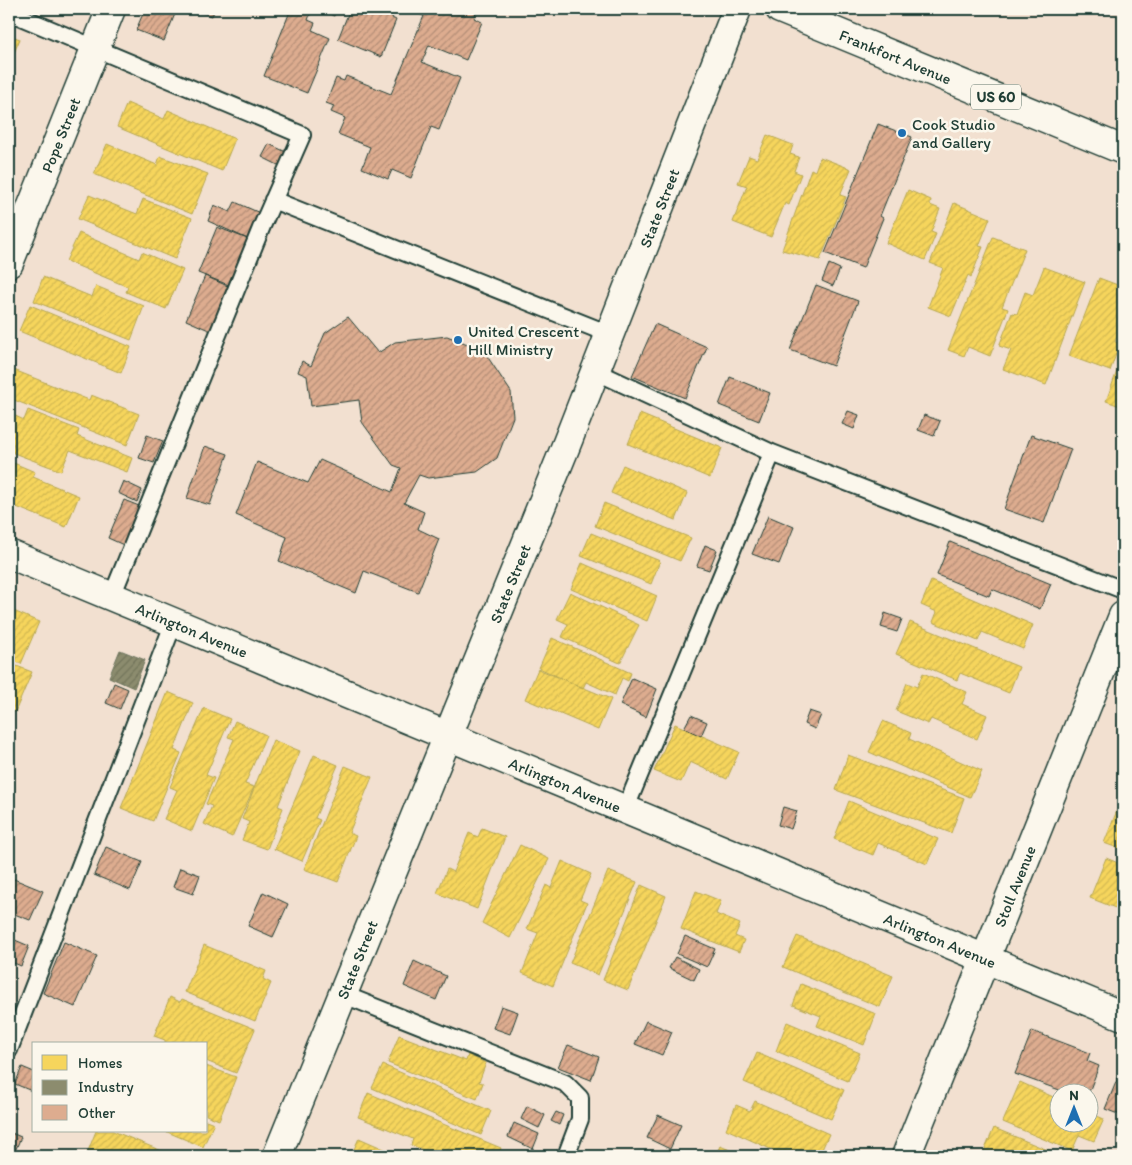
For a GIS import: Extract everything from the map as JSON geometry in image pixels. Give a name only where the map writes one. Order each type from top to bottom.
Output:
[{"type":"street","name":"Pope Street","points":[[9,263],[111,9]]},
{"type":"street","name":"State Street","points":[[277,1156],[595,371],[737,9]]},
{"type":"street","name":"Frankfort Avenue","points":[[780,9],[822,17],[1123,150]]},
{"type":"street","name":"Arlington Avenue","points":[[9,554],[1123,1016]]},
{"type":"street","name":"Stoll Avenue","points":[[906,1156],[1123,616]]},
{"type":"lane","points":[[9,12],[302,135],[273,200],[112,596]]},
{"type":"lane","points":[[273,200],[609,334]]},
{"type":"lane","points":[[595,371],[772,453],[1123,590]]},
{"type":"lane","points":[[625,810],[772,453]]},
{"type":"lane","points":[[9,1050],[174,622]]},
{"type":"lane","points":[[342,994],[565,1083],[580,1098],[580,1119],[566,1156]]},
{"type":"building: Homes","points":[[9,35],[20,39],[9,64]]},
{"type":"building: Homes","points":[[127,103],[164,119],[168,110],[235,139],[222,171],[117,127]]},
{"type":"building: Homes","points":[[767,135],[793,145],[790,154],[799,157],[794,171],[801,174],[789,205],[785,203],[771,237],[733,222],[747,186],[738,183],[749,156],[757,159]]},
{"type":"building: Homes","points":[[107,144],[157,165],[160,156],[208,174],[192,214],[94,174]]},
{"type":"building: Homes","points":[[820,157],[851,169],[840,195],[846,197],[820,260],[782,250],[811,169],[815,171]]},
{"type":"building: Homes","points":[[908,190],[931,200],[930,205],[940,209],[931,232],[936,234],[925,260],[886,243]]},
{"type":"building: Homes","points":[[89,195],[137,214],[143,199],[192,218],[175,259],[78,219]]},
{"type":"building: Homes","points":[[954,203],[990,218],[979,246],[983,247],[971,277],[968,275],[951,316],[928,307],[943,268],[930,263]]},
{"type":"building: Homes","points":[[79,233],[139,259],[142,252],[183,270],[166,309],[126,292],[128,287],[66,261]]},
{"type":"building: Homes","points":[[993,237],[1025,249],[1002,307],[1008,309],[990,356],[968,347],[964,356],[948,350]]},
{"type":"building: Homes","points":[[1044,267],[1085,282],[1046,385],[1003,369],[1011,350],[999,346],[1012,313],[1017,314],[1025,292],[1033,295]]},
{"type":"building: Homes","points":[[43,277],[92,297],[96,286],[144,306],[131,340],[34,301]]},
{"type":"building: Homes","points":[[1099,278],[1123,287],[1123,321],[1115,342],[1120,343],[1110,371],[1069,356]]},
{"type":"building: Homes","points":[[30,305],[131,347],[121,373],[19,331]]},
{"type":"building: Homes","points":[[1123,355],[1123,407],[1106,401]]},
{"type":"building: Homes","points":[[9,368],[89,400],[91,395],[139,414],[127,445],[9,398]]},
{"type":"building: Homes","points":[[28,410],[79,430],[77,436],[132,458],[127,472],[70,450],[61,471],[11,452],[14,445],[9,443],[9,413],[24,420]]},
{"type":"building: Homes","points":[[640,414],[722,448],[710,478],[628,444]]},
{"type":"building: Homes","points":[[9,461],[35,472],[33,477],[79,496],[66,527],[9,504]]},
{"type":"building: Homes","points":[[623,465],[687,493],[676,520],[611,493]]},
{"type":"building: Homes","points":[[604,503],[691,538],[680,561],[595,526]]},
{"type":"building: Homes","points":[[591,533],[660,561],[651,584],[581,556]]},
{"type":"building: Homes","points":[[582,563],[657,596],[647,621],[571,589]]},
{"type":"building: Homes","points":[[931,581],[1033,625],[1023,649],[982,632],[978,641],[933,622],[937,612],[921,605]]},
{"type":"building: Homes","points":[[570,592],[639,625],[620,663],[562,637],[568,624],[557,619]]},
{"type":"building: Homes","points":[[9,609],[39,622],[21,664],[9,659]]},
{"type":"building: Homes","points":[[910,622],[1019,667],[1009,693],[960,673],[957,680],[896,654]]},
{"type":"building: Homes","points":[[552,638],[631,673],[628,681],[622,678],[615,695],[586,682],[583,688],[539,668]]},
{"type":"building: Homes","points":[[9,663],[32,672],[15,712],[9,710]]},
{"type":"building: Homes","points":[[538,669],[611,699],[598,730],[525,699]]},
{"type":"building: Homes","points":[[923,673],[967,692],[962,704],[987,715],[977,739],[931,719],[928,724],[896,711],[907,683],[917,687]]},
{"type":"building: Homes","points":[[168,692],[193,703],[174,750],[181,753],[153,821],[121,808]]},
{"type":"building: Homes","points":[[204,708],[230,719],[206,775],[214,778],[192,831],[164,819],[177,790],[170,787]]},
{"type":"building: Homes","points":[[235,721],[266,735],[245,784],[254,787],[232,837],[204,824],[212,806],[206,804],[234,739],[228,737]]},
{"type":"building: Homes","points":[[883,721],[911,733],[909,739],[982,771],[970,797],[869,752]]},
{"type":"building: Homes","points":[[675,724],[739,752],[727,779],[690,762],[681,782],[654,771]]},
{"type":"building: Homes","points":[[273,740],[300,751],[278,806],[283,808],[267,849],[242,840],[249,822],[242,819]]},
{"type":"building: Homes","points":[[314,755],[338,765],[315,818],[320,820],[302,861],[274,849]]},
{"type":"building: Homes","points":[[848,755],[964,798],[951,833],[836,790]]},
{"type":"building: Homes","points":[[345,766],[372,777],[349,833],[356,836],[338,882],[304,869]]},
{"type":"building: Homes","points":[[849,801],[938,839],[927,864],[878,843],[873,855],[834,839]]},
{"type":"building: Homes","points":[[1118,808],[1123,810],[1123,850],[1104,843]]},
{"type":"building: Homes","points":[[482,828],[505,837],[477,909],[437,893],[447,869],[453,872],[469,833],[478,837]]},
{"type":"building: Homes","points":[[520,845],[549,859],[510,938],[482,923]]},
{"type":"building: Homes","points":[[1106,858],[1123,865],[1123,911],[1090,898]]},
{"type":"building: Homes","points":[[562,861],[591,874],[580,900],[587,903],[553,986],[522,973],[538,933],[527,929],[546,885],[551,888]]},
{"type":"building: Homes","points":[[608,871],[637,882],[598,975],[570,963]]},
{"type":"building: Homes","points":[[641,885],[666,896],[628,990],[603,980]]},
{"type":"building: Homes","points":[[696,891],[721,901],[716,914],[740,924],[735,936],[744,940],[739,952],[681,929]]},
{"type":"building: Homes","points":[[797,936],[893,976],[880,1007],[783,967]]},
{"type":"building: Homes","points":[[204,945],[266,971],[263,979],[271,983],[255,1021],[185,992]]},
{"type":"building: Homes","points":[[801,984],[876,1014],[864,1045],[817,1026],[821,1016],[793,1005]]},
{"type":"building: Homes","points":[[170,997],[180,1002],[182,999],[255,1029],[236,1073],[208,1062],[208,1042],[165,1042],[165,1040],[154,1036]]},
{"type":"building: Homes","points":[[787,1022],[860,1053],[848,1081],[776,1051]]},
{"type":"building: Homes","points":[[399,1035],[466,1061],[468,1055],[486,1063],[479,1082],[483,1083],[477,1099],[388,1063]]},
{"type":"building: Homes","points":[[757,1053],[844,1090],[831,1119],[744,1082]]},
{"type":"building: Homes","points":[[383,1065],[491,1111],[481,1135],[372,1088]]},
{"type":"building: Homes","points":[[208,1067],[236,1077],[219,1120],[208,1116]]},
{"type":"building: Homes","points":[[1020,1082],[1050,1096],[1050,1132],[1098,1132],[1094,1141],[1079,1135],[1072,1151],[1003,1122]]},
{"type":"building: Homes","points":[[368,1093],[501,1148],[498,1156],[438,1156],[411,1145],[413,1139],[358,1117]]},
{"type":"building: Homes","points":[[755,1101],[829,1134],[819,1156],[786,1156],[726,1129],[736,1105],[750,1111]]},
{"type":"building: Homes","points":[[1100,1117],[1104,1119],[1100,1128]]},
{"type":"building: Homes","points":[[208,1121],[214,1123],[203,1147],[167,1132],[208,1132]]},
{"type":"building: Homes","points":[[994,1128],[1062,1156],[982,1156]]},
{"type":"building: Homes","points":[[96,1132],[115,1132],[174,1156],[86,1156]]},
{"type":"building: Homes","points":[[359,1138],[400,1156],[351,1156]]},
{"type":"building: Homes","points":[[720,1146],[745,1156],[715,1156]]},
{"type":"building: Homes","points":[[402,1151],[413,1156],[400,1156]]},
{"type":"building: Industry","points":[[120,650],[145,660],[134,688],[109,677]]},
{"type":"building: Other","points":[[145,9],[177,9],[164,41],[136,30]]},
{"type":"building: Other","points":[[193,9],[215,9],[212,16]]},
{"type":"building: Other","points":[[291,9],[312,9],[308,20],[315,23],[312,30],[330,38],[307,93],[264,76]]},
{"type":"building: Other","points":[[318,9],[337,9],[334,16]]},
{"type":"building: Other","points":[[350,9],[395,9],[392,18],[396,20],[381,57],[338,39]]},
{"type":"building: Other","points":[[406,9],[478,9],[474,18],[482,22],[466,60],[429,45],[422,62],[460,78],[439,130],[431,127],[411,178],[392,170],[388,179],[362,168],[370,147],[338,134],[345,118],[331,112],[334,106],[326,103],[336,78],[344,81],[346,76],[391,94],[424,16]]},
{"type":"building: Other","points":[[878,124],[912,137],[880,216],[883,218],[863,268],[825,253]]},
{"type":"building: Other","points":[[269,144],[286,152],[280,166],[262,157]]},
{"type":"building: Other","points":[[235,202],[262,214],[250,240],[208,221],[214,205],[230,212]]},
{"type":"building: Other","points":[[217,227],[250,240],[231,286],[198,273]]},
{"type":"building: Other","points":[[829,264],[840,269],[833,286],[822,281]]},
{"type":"building: Other","points":[[205,276],[230,287],[211,331],[186,320]]},
{"type":"building: Other","points":[[816,285],[858,301],[833,366],[790,350]]},
{"type":"building: Other","points":[[348,317],[378,353],[395,342],[447,336],[483,350],[511,392],[513,417],[497,458],[477,472],[428,478],[419,475],[404,503],[424,512],[418,529],[439,539],[418,592],[364,571],[356,593],[279,561],[287,537],[236,515],[257,462],[308,483],[320,460],[392,492],[401,468],[393,465],[362,422],[359,400],[311,406],[307,376],[298,372],[302,361],[311,366],[325,333]]},
{"type":"building: Other","points":[[655,324],[707,347],[685,398],[632,376]]},
{"type":"building: Other","points":[[730,377],[770,393],[759,421],[719,405]]},
{"type":"building: Other","points":[[848,411],[859,415],[854,429],[842,424]]},
{"type":"building: Other","points":[[924,415],[940,421],[934,436],[918,430]]},
{"type":"building: Other","points":[[147,435],[163,441],[154,463],[139,458]]},
{"type":"building: Other","points":[[1031,435],[1071,449],[1044,523],[1004,509]]},
{"type":"building: Other","points":[[205,446],[228,454],[210,505],[187,498]]},
{"type":"building: Other","points":[[123,481],[142,490],[137,502],[118,493]]},
{"type":"building: Other","points":[[124,500],[144,508],[128,547],[108,538]]},
{"type":"building: Other","points":[[768,516],[794,527],[779,564],[752,554]]},
{"type":"building: Other","points":[[950,542],[1051,584],[1040,609],[992,589],[989,596],[937,575]]},
{"type":"building: Other","points":[[705,545],[717,550],[709,570],[697,566]]},
{"type":"building: Other","points":[[885,613],[902,619],[897,632],[881,627]]},
{"type":"building: Other","points":[[632,678],[657,689],[646,717],[620,705]]},
{"type":"building: Other","points":[[114,683],[128,689],[120,709],[106,703]]},
{"type":"building: Other","points":[[809,711],[821,715],[815,729],[804,724]]},
{"type":"building: Other","points":[[691,715],[707,722],[701,736],[684,728]]},
{"type":"building: Other","points":[[783,807],[797,811],[791,829],[778,825]]},
{"type":"building: Other","points":[[106,847],[142,862],[130,890],[94,875]]},
{"type":"building: Other","points":[[180,868],[200,875],[193,894],[173,887]]},
{"type":"building: Other","points":[[9,877],[43,891],[30,920],[9,912]]},
{"type":"building: Other","points":[[263,892],[288,904],[273,937],[248,926]]},
{"type":"building: Other","points":[[685,936],[715,949],[707,967],[677,954]]},
{"type":"building: Other","points":[[15,940],[29,946],[21,966],[9,961],[9,954]]},
{"type":"building: Other","points":[[64,942],[97,956],[75,1007],[43,993]]},
{"type":"building: Other","points":[[675,957],[699,969],[694,980],[669,968]]},
{"type":"building: Other","points":[[414,961],[446,976],[436,1000],[404,986]]},
{"type":"building: Other","points":[[501,1006],[518,1012],[510,1034],[493,1028]]},
{"type":"building: Other","points":[[646,1021],[672,1032],[662,1055],[635,1044]]},
{"type":"building: Other","points":[[1032,1031],[1090,1053],[1087,1061],[1099,1066],[1093,1082],[1050,1082],[1050,1087],[1015,1074]]},
{"type":"building: Other","points":[[568,1045],[599,1057],[591,1080],[558,1067]]},
{"type":"building: Other","points":[[22,1067],[32,1071],[32,1091],[15,1084]]},
{"type":"building: Other","points":[[1121,1070],[1123,1071],[1123,1116],[1105,1109]]},
{"type":"building: Other","points":[[527,1106],[545,1115],[539,1128],[521,1119]]},
{"type":"building: Other","points":[[556,1112],[563,1115],[559,1125],[551,1121]]},
{"type":"building: Other","points":[[658,1115],[681,1125],[670,1149],[647,1138]]},
{"type":"building: Other","points":[[514,1123],[539,1134],[533,1149],[508,1137]]},
{"type":"building: Other","points":[[9,1132],[21,1137],[13,1156],[9,1156]]},
{"type":"place","name":"Cook Studio and Gallery","points":[[902,133]]},
{"type":"place","name":"United Crescent Hill Ministry","points":[[458,340]]}]
